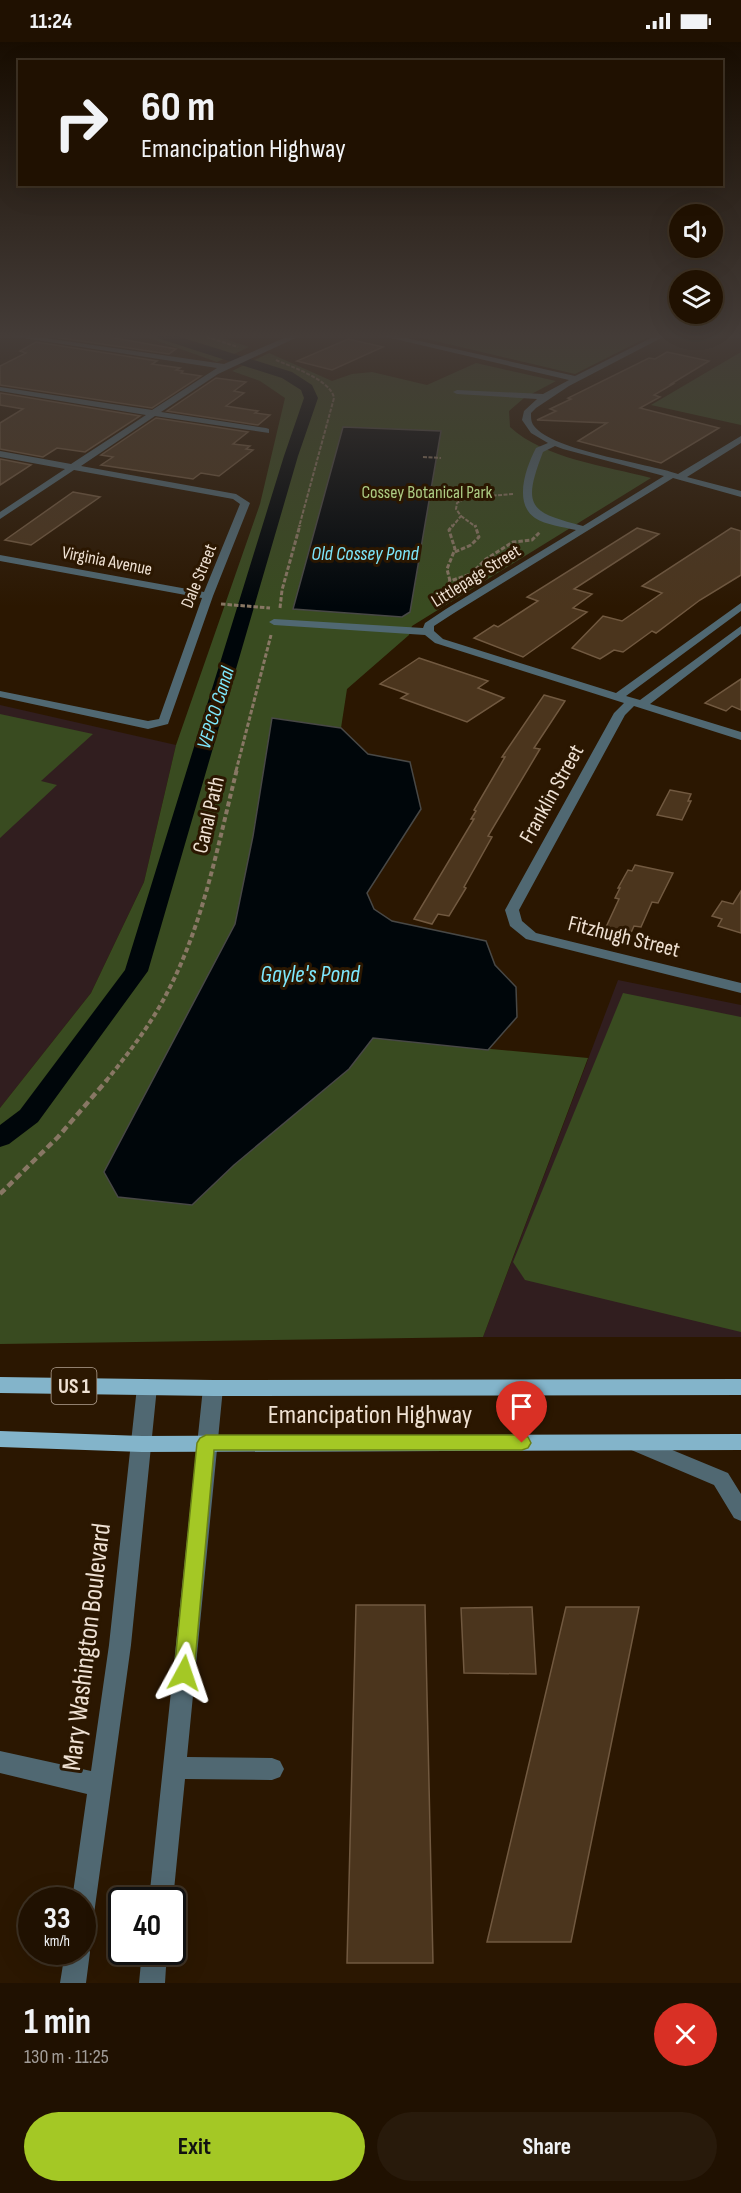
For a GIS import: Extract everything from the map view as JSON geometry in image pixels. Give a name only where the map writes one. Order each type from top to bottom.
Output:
[{"type":"main road","name":"Emancipation Highway","points":[[0,1385],[213,1388],[741,1388]]},
{"type":"main road","name":"Emancipation Highway","points":[[0,1439],[142,1444],[741,1442]]},
{"type":"street","points":[[0,516],[132,426]]},
{"type":"street","points":[[231,426],[266,431]]},
{"type":"street","points":[[531,426],[550,441],[741,494]]},
{"type":"street","name":"Littlepage Street","points":[[741,439],[584,529],[438,619],[429,625],[428,632],[439,641],[741,736]]},
{"type":"street","points":[[550,441],[539,450],[529,481],[529,503],[538,515],[584,529]]},
{"type":"street","points":[[0,454],[73,466]]},
{"type":"street","name":"Dale Street","points":[[0,694],[148,725],[160,724],[164,721],[207,599],[245,507],[242,500],[73,466]]},
{"type":"street","name":"Virginia Avenue","points":[[0,558],[207,599]]},
{"type":"street","points":[[618,697],[741,606]]},
{"type":"street","points":[[274,622],[428,632]]},
{"type":"street","name":"Franklin Street","points":[[512,910],[620,713],[741,629]]},
{"type":"street","name":"Fitzhugh Street","points":[[512,910],[514,923],[531,936],[741,988]]},
{"type":"street","name":"Mary Washington Boulevard","points":[[86,1887],[120,1645],[147,1386]]},
{"type":"street","points":[[162,1887],[213,1388]]},
{"type":"street","points":[[636,1443],[721,1479],[741,1512]]},
{"type":"street","points":[[0,1762],[100,1785]]},
{"type":"street","points":[[175,1768],[272,1768]]},
{"type":"street","points":[[73,1983],[75,1965]]},
{"type":"street","points":[[152,1983],[154,1965]]},
{"type":"path","name":"Canal Path","points":[[0,1194],[40,1158],[89,1103],[127,1055],[169,991],[194,936],[207,896],[238,764],[261,682],[274,622],[280,608],[282,590],[327,426]]},
{"type":"path","points":[[423,457],[441,458]]},
{"type":"path","points":[[450,581],[447,569],[449,561],[455,552],[471,545],[479,537],[478,528],[461,516],[456,508],[457,503],[460,500],[528,494]]},
{"type":"path","points":[[455,552],[449,530],[461,516]]},
{"type":"path","points":[[438,619],[433,610],[450,581],[471,574],[486,559],[513,542],[532,540],[554,520]]},
{"type":"path","points":[[207,599],[280,608]]},
{"type":"shaded area","points":[[0,705],[176,745],[144,882],[91,993],[0,1108]]},
{"type":"shaded area","points":[[618,980],[741,1005],[741,1337],[483,1337]]},
{"type":"green space","name":"Cossey Botanical Park","points":[[278,426],[510,426],[524,438],[558,454],[651,478],[412,626],[409,635],[347,689],[341,728],[272,718],[253,836],[235,924],[104,1172],[192,1205],[234,1165],[349,1069],[373,1038],[588,1058],[483,1337],[0,1344],[0,1108],[91,993],[144,882],[176,745],[260,504]]},
{"type":"green space","points":[[0,714],[93,734],[41,781],[57,785],[0,838]]},
{"type":"green space","points":[[623,993],[741,1017],[741,1332],[525,1280],[513,1262]]},
{"type":"water","name":"Old Cossey Pond","points":[[343,427],[441,431],[410,612],[402,617],[293,609]]},
{"type":"water","name":"Gayle's Pond","points":[[272,718],[341,728],[368,754],[410,762],[421,809],[367,893],[374,909],[392,921],[486,941],[495,965],[516,987],[517,1017],[488,1050],[373,1038],[349,1069],[234,1165],[192,1205],[118,1197],[104,1172],[235,924],[253,836]]},
{"type":"building","points":[[0,426],[125,426],[85,452],[57,448],[43,457],[0,449]]},
{"type":"building","points":[[145,426],[206,426],[248,432],[233,444],[250,446],[246,449],[253,450],[219,476],[201,473],[193,479],[101,465],[113,457],[101,455]]},
{"type":"building","points":[[603,426],[709,426],[719,428],[661,463],[578,441]]},
{"type":"building","points":[[0,459],[31,465],[0,485]]},
{"type":"building","points":[[73,492],[100,497],[31,545],[5,540]]},
{"type":"building","points":[[637,528],[659,534],[574,589],[592,594],[573,608],[587,612],[523,657],[474,638],[494,625],[498,627],[538,601],[527,597]]},
{"type":"building","points":[[731,528],[741,531],[741,575],[700,600],[656,633],[652,631],[623,652],[614,650],[600,659],[572,648],[603,616],[622,621],[662,593],[642,586]]},
{"type":"building","points":[[419,658],[488,681],[478,688],[504,698],[467,722],[401,698],[408,694],[380,684]]},
{"type":"building","points":[[741,679],[741,710],[732,706],[726,711],[705,703]]},
{"type":"building","points":[[544,695],[565,701],[534,748],[540,749],[488,836],[492,837],[464,887],[466,888],[449,916],[438,914],[432,924],[414,919],[474,819],[471,819],[476,811],[474,810],[505,757],[502,757]]},
{"type":"building","points":[[670,790],[691,794],[688,801],[691,801],[682,820],[657,815]]},
{"type":"building","points":[[635,865],[673,873],[658,903],[652,902],[641,927],[634,926],[626,944],[601,938],[619,899],[615,898],[620,888],[618,888],[628,870],[632,871]]},
{"type":"building","points":[[741,891],[741,933],[718,926],[722,919],[712,916],[722,901],[733,904]]},
{"type":"building","points":[[356,1605],[425,1605],[433,1963],[347,1963]]},
{"type":"building","points":[[532,1607],[536,1674],[464,1673],[461,1608]]},
{"type":"building","points":[[566,1607],[639,1607],[571,1942],[487,1942]]},
{"type":"waterway","name":"VEPCO Canal","points":[[0,1138],[29,1116],[136,971],[301,426]]},
{"type":"route","points":[[184,1673],[206,1443],[522,1443]]}]
